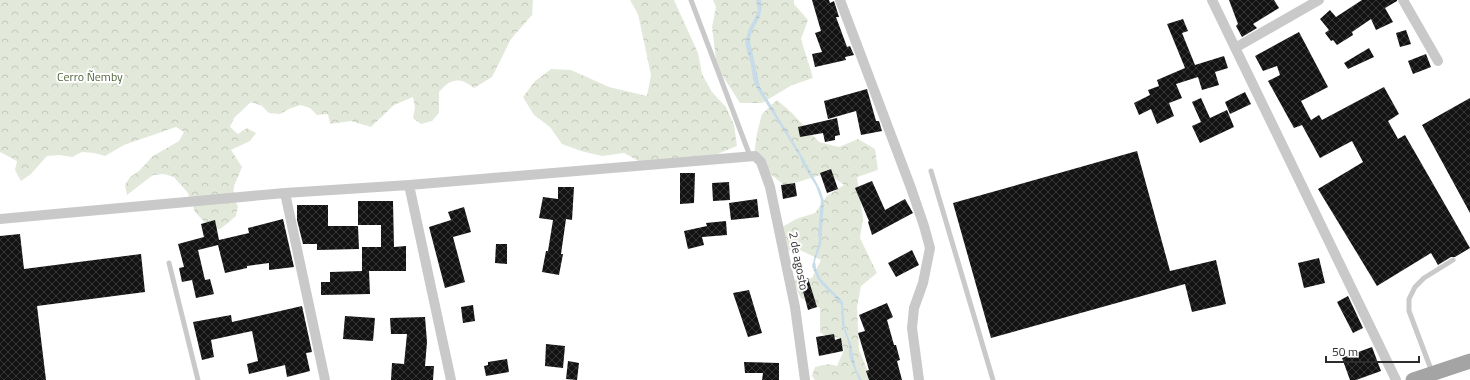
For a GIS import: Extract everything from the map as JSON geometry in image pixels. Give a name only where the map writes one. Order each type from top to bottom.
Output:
[{"type":"main road","points":[[1413,380],[1470,362]]},
{"type":"street","points":[[840,0],[906,174],[930,248],[923,283],[914,308],[912,328],[919,380]]},
{"type":"street","points":[[1212,0],[1396,380]]},
{"type":"street","points":[[1235,48],[1319,0]]},
{"type":"street","points":[[1403,0],[1438,61]]},
{"type":"street","points":[[0,219],[285,193],[409,185],[750,156]]},
{"type":"street","name":"2 de agosto","points":[[750,156],[755,156],[761,162],[770,187],[795,307],[805,380]]},
{"type":"street","points":[[409,185],[451,380]]},
{"type":"street","points":[[285,193],[325,380]]},
{"type":"lane","points":[[692,0],[750,156]]},
{"type":"lane","points":[[931,171],[993,380]]},
{"type":"lane","points":[[1433,374],[1409,311],[1409,299],[1415,287],[1424,278],[1453,260]]},
{"type":"lane","points":[[169,263],[198,380]]},
{"type":"green space","name":"Cerro Ñemby","points":[[0,0],[533,0],[532,15],[511,39],[492,77],[474,88],[469,84],[460,81],[452,82],[443,87],[439,92],[439,113],[432,121],[421,124],[413,118],[415,107],[413,97],[394,105],[371,127],[351,121],[330,124],[328,114],[317,115],[310,108],[300,105],[280,114],[269,113],[262,106],[251,102],[234,118],[230,127],[238,134],[247,128],[256,133],[250,141],[231,150],[242,167],[234,186],[233,197],[238,206],[236,216],[220,229],[210,228],[195,212],[188,193],[174,177],[164,174],[153,175],[127,195],[125,185],[130,177],[139,171],[153,156],[179,141],[184,132],[176,127],[124,145],[105,156],[82,152],[72,157],[59,155],[47,156],[31,174],[21,181],[15,170],[17,161],[0,152]]},
{"type":"green space","points":[[630,0],[674,0],[698,53],[702,74],[712,92],[726,107],[734,125],[737,146],[708,158],[642,163],[624,153],[602,156],[581,151],[562,144],[550,127],[534,115],[523,97],[535,81],[551,69],[571,70],[609,87],[647,96],[651,75],[638,14]]},
{"type":"green space","points":[[713,0],[794,0],[794,4],[808,20],[801,39],[813,78],[792,85],[762,103],[740,103],[717,67],[712,27],[716,7]]},
{"type":"green space","points":[[777,100],[792,113],[819,142],[839,147],[858,139],[875,149],[878,170],[857,177],[863,218],[860,238],[877,273],[861,286],[857,307],[859,350],[867,369],[868,380],[815,380],[812,376],[815,367],[829,364],[837,366],[844,350],[840,338],[824,335],[820,332],[820,308],[801,298],[792,280],[812,278],[821,260],[802,251],[781,250],[777,230],[796,219],[815,213],[827,196],[844,185],[827,173],[785,186],[768,172],[754,155],[757,133],[762,114]]},
{"type":"water","points":[[756,0],[761,0],[761,13],[751,35],[750,41],[760,87],[802,156],[820,189],[824,201],[821,245],[815,261],[816,268],[821,279],[843,302],[845,328],[851,344],[856,369],[862,380],[859,380],[849,356],[849,345],[842,325],[841,305],[818,280],[812,266],[819,241],[818,234],[821,200],[816,186],[800,157],[756,87],[753,79],[745,43],[748,31],[758,11]]},
{"type":"building","points":[[812,0],[829,0],[830,3],[834,1],[839,17],[836,17],[847,47],[850,46],[854,55],[845,57],[846,60],[815,67],[812,54],[822,52],[815,33],[821,31]]},
{"type":"building","points":[[1229,0],[1274,0],[1279,8],[1253,24],[1257,28],[1242,37],[1236,26],[1238,24]]},
{"type":"building","points":[[1362,0],[1397,0],[1385,8],[1393,22],[1376,30],[1371,19],[1352,32],[1353,35],[1337,45],[1333,40],[1331,41],[1325,33],[1329,30],[1320,19],[1330,10],[1336,17]]},
{"type":"building","points":[[1183,19],[1188,31],[1182,33],[1195,65],[1224,56],[1228,68],[1215,72],[1219,85],[1202,90],[1198,77],[1176,84],[1182,98],[1169,103],[1174,116],[1157,124],[1151,109],[1139,115],[1134,103],[1150,95],[1148,90],[1159,86],[1157,80],[1185,68],[1167,24]]},
{"type":"building","points":[[1406,30],[1411,44],[1400,47],[1396,33]]},
{"type":"building","points":[[1299,32],[1328,87],[1301,101],[1311,120],[1319,115],[1322,120],[1384,87],[1399,114],[1388,121],[1398,139],[1405,135],[1470,248],[1438,265],[1431,253],[1377,286],[1318,189],[1363,162],[1352,141],[1320,158],[1302,125],[1294,128],[1268,81],[1280,75],[1277,66],[1263,71],[1255,56]]},
{"type":"building","points":[[1369,48],[1374,57],[1348,69],[1344,63]]},
{"type":"building","points":[[1426,54],[1431,67],[1413,74],[1408,61]]},
{"type":"building","points":[[867,89],[876,121],[879,121],[882,131],[861,135],[856,111],[828,119],[824,101]]},
{"type":"building","points":[[1245,92],[1251,104],[1230,114],[1225,102]]},
{"type":"building","points":[[1201,98],[1210,118],[1227,110],[1234,127],[1200,143],[1192,126],[1201,122],[1192,102]]},
{"type":"building","points":[[1470,98],[1470,213],[1422,125]]},
{"type":"building","points":[[837,118],[840,135],[835,136],[835,140],[825,142],[823,133],[800,137],[798,127]]},
{"type":"building","points":[[1137,151],[1170,271],[1216,260],[1226,304],[1192,312],[1185,284],[991,338],[953,203]]},
{"type":"building","points":[[831,169],[838,189],[827,193],[820,173]]},
{"type":"building","points":[[680,173],[695,173],[694,203],[680,204]]},
{"type":"building","points":[[872,181],[885,210],[905,199],[913,213],[872,235],[869,221],[855,188]]},
{"type":"building","points":[[729,182],[730,200],[713,201],[712,183]]},
{"type":"building","points":[[795,183],[797,196],[783,199],[781,185]]},
{"type":"building","points":[[558,187],[574,187],[572,220],[566,219],[561,254],[563,254],[559,275],[542,272],[546,251],[548,251],[553,220],[539,218],[543,197],[558,199]]},
{"type":"building","points":[[757,199],[759,217],[731,220],[729,203]]},
{"type":"building","points":[[358,201],[393,201],[394,247],[406,246],[406,271],[369,271],[370,294],[321,295],[321,282],[330,282],[330,272],[362,271],[362,247],[381,247],[381,225],[358,225]]},
{"type":"building","points":[[297,205],[328,205],[328,226],[358,226],[359,249],[317,250],[317,244],[303,244],[297,220]]},
{"type":"building","points":[[464,207],[471,232],[453,237],[465,282],[445,288],[429,227],[451,220],[448,212]]},
{"type":"building","points":[[283,219],[294,267],[269,270],[269,263],[247,266],[247,268],[225,273],[218,245],[198,250],[205,280],[210,279],[214,294],[196,298],[192,280],[182,282],[179,268],[184,267],[178,244],[204,237],[201,224],[215,220],[219,240],[249,233],[248,228]]},
{"type":"building","points":[[726,221],[727,235],[702,237],[704,245],[688,249],[684,231],[707,226],[706,223]]},
{"type":"building","points":[[20,234],[24,269],[141,254],[145,292],[37,306],[46,380],[0,380],[0,236]]},
{"type":"building","points":[[496,244],[507,244],[507,264],[495,263]]},
{"type":"building","points":[[912,250],[919,265],[896,277],[888,263]]},
{"type":"building","points":[[1319,258],[1325,283],[1304,288],[1298,263]]},
{"type":"building","points":[[808,278],[817,307],[808,310],[800,280]]},
{"type":"building","points":[[749,290],[762,333],[748,337],[733,293]]},
{"type":"building","points":[[1348,296],[1363,328],[1353,333],[1337,302]]},
{"type":"building","points":[[887,303],[893,317],[887,320],[900,360],[897,361],[902,380],[869,380],[866,371],[869,370],[858,333],[865,331],[859,315]]},
{"type":"building","points":[[473,305],[475,321],[463,323],[461,307]]},
{"type":"building","points":[[302,306],[312,352],[306,353],[310,371],[287,377],[285,365],[249,374],[247,364],[258,361],[252,331],[211,340],[214,357],[202,360],[193,322],[231,315],[232,322]]},
{"type":"building","points":[[345,316],[375,318],[373,341],[343,339]]},
{"type":"building","points":[[425,317],[427,342],[425,366],[434,366],[433,380],[391,380],[392,363],[404,364],[407,334],[391,334],[390,318]]},
{"type":"building","points":[[834,334],[835,340],[841,338],[843,351],[819,356],[816,337]]},
{"type":"building","points":[[546,344],[565,346],[563,368],[545,366]]},
{"type":"building","points":[[1372,347],[1381,371],[1356,380],[1350,380],[1342,358]]},
{"type":"building","points":[[507,359],[509,372],[486,376],[484,366],[488,365],[488,362]]},
{"type":"building","points":[[568,361],[579,363],[577,380],[566,379]]},
{"type":"building","points":[[744,362],[779,363],[779,380],[762,380],[763,373],[745,373]]}]
